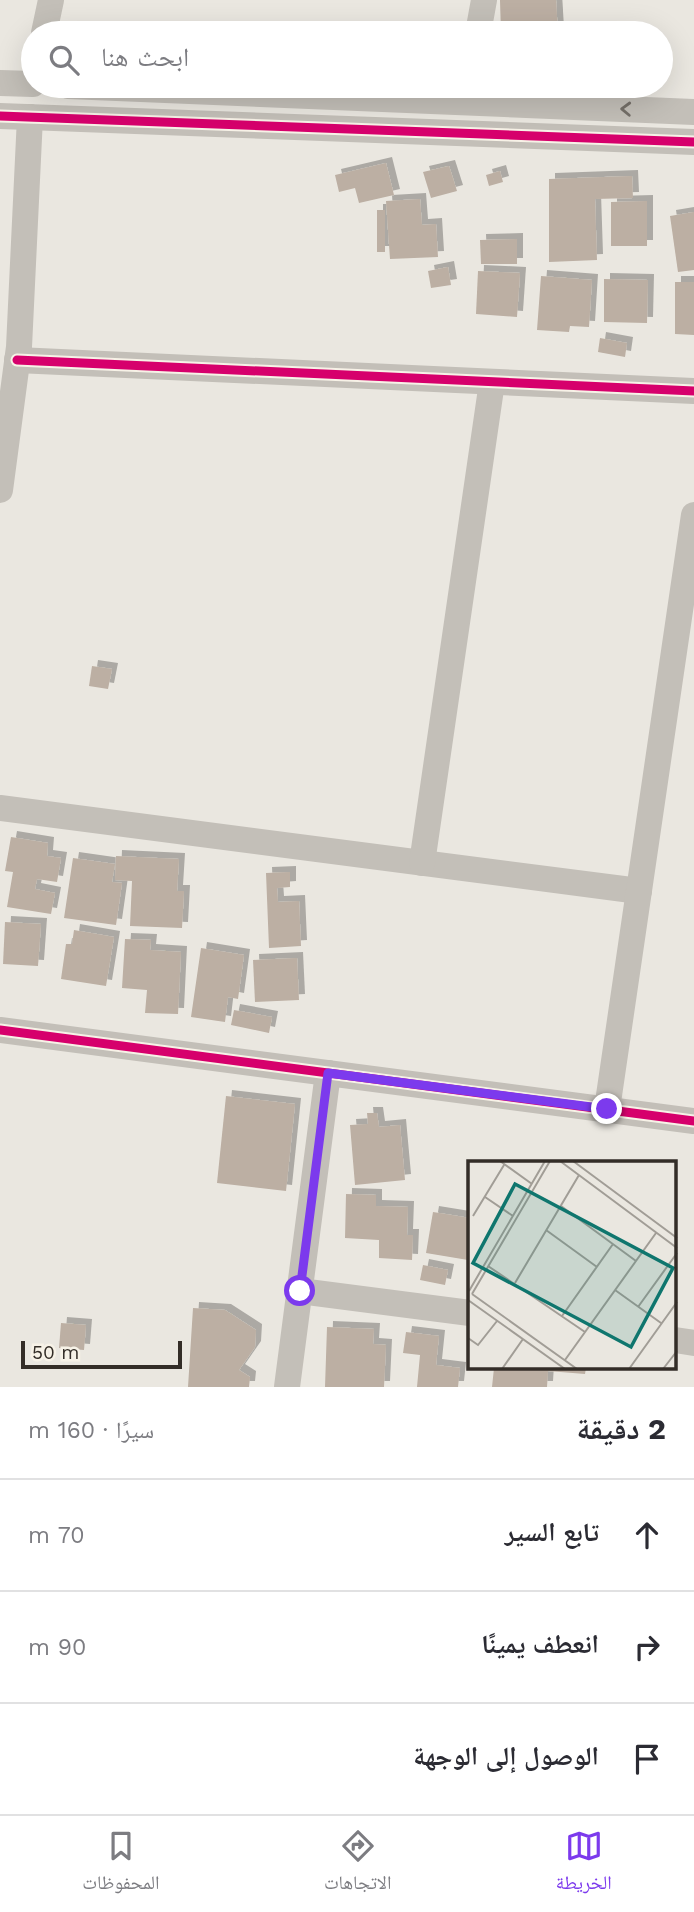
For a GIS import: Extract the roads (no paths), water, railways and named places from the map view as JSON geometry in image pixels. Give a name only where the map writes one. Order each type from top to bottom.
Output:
[{"type":"street","points":[[47,21],[51,0]]},
{"type":"street","points":[[480,21],[484,0]]},
{"type":"street","points":[[0,83],[21,84]]},
{"type":"street","points":[[518,98],[694,112]]},
{"type":"street","points":[[0,116],[694,142]]},
{"type":"street","points":[[0,490],[17,360],[30,117]]},
{"type":"street","points":[[17,360],[694,391]]},
{"type":"street","points":[[422,863],[492,382]]},
{"type":"street","points":[[607,1109],[694,515]]},
{"type":"street","points":[[0,808],[639,891]]},
{"type":"street","points":[[0,1030],[694,1121]]},
{"type":"street","points":[[287,1387],[328,1073]]},
{"type":"street","points":[[300,1291],[468,1313]]},
{"type":"street","points":[[676,1340],[694,1343]]}]
